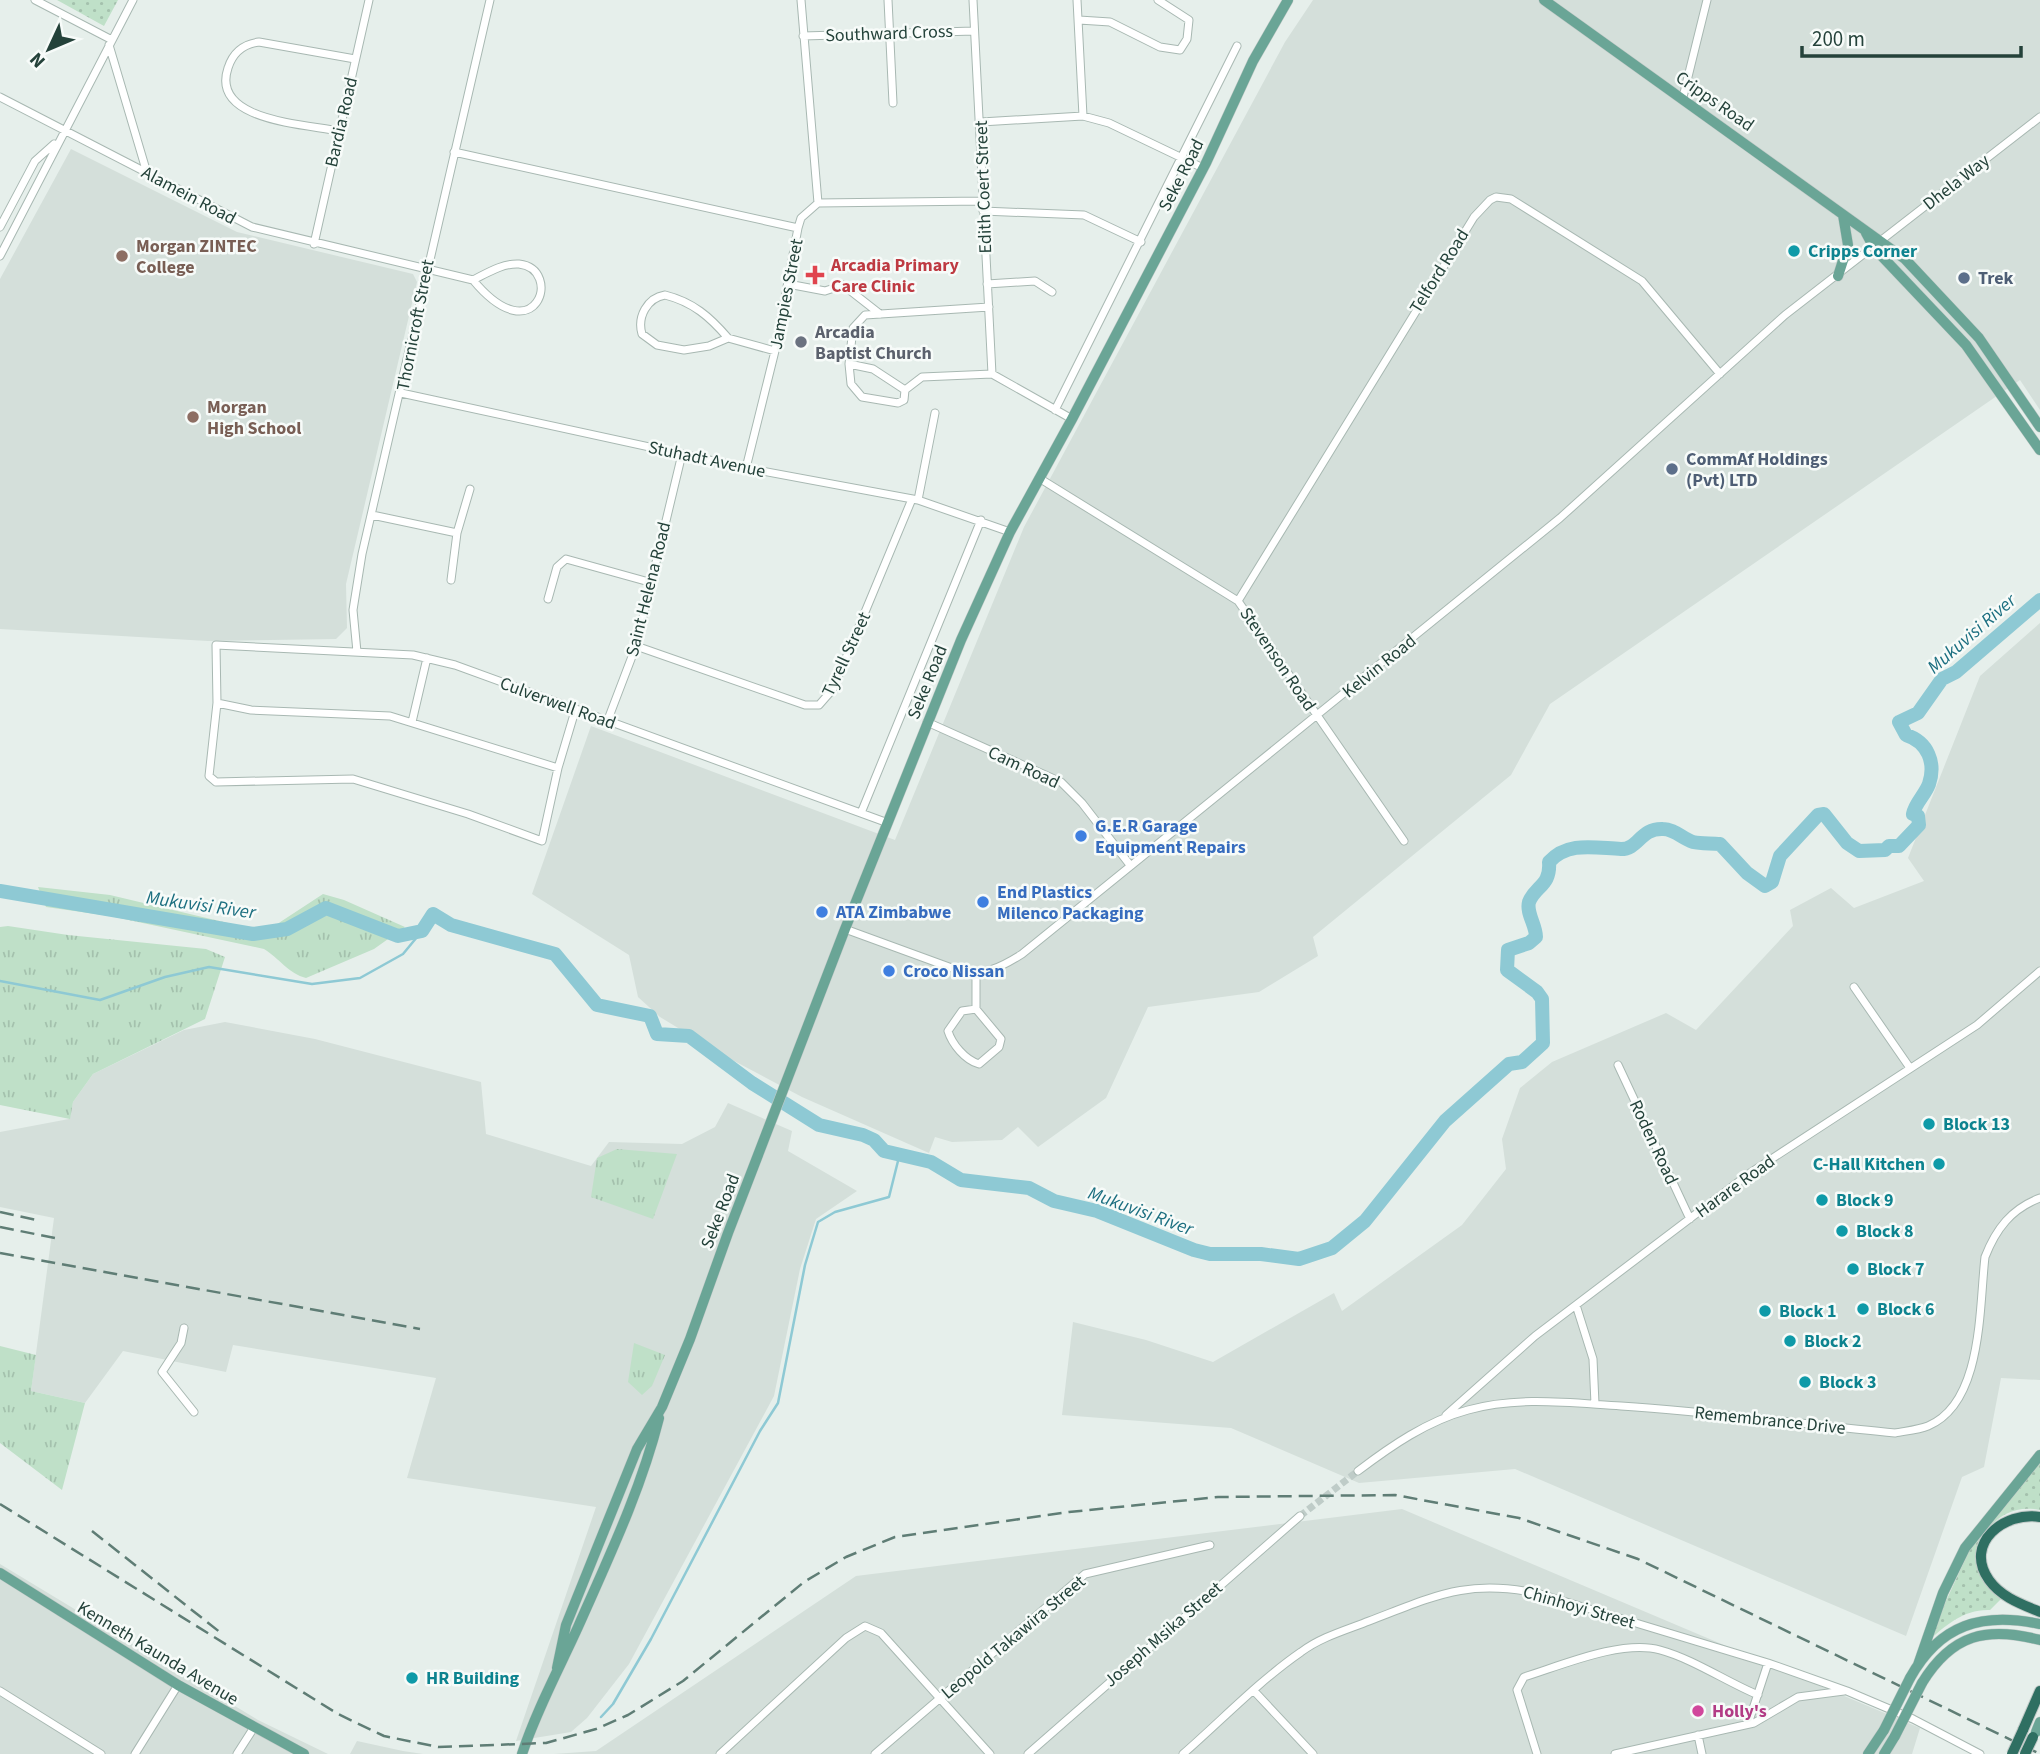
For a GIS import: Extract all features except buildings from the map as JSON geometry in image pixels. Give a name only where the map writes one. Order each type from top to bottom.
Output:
[{"type":"highway","points":[[2040,1517],[2018,1515],[1996,1526],[1984,1542],[1982,1552],[1984,1571],[1996,1588],[2040,1612]]},
{"type":"highway","points":[[2012,1754],[2040,1691]]},
{"type":"highway","points":[[2025,1754],[2037,1730]]},
{"type":"main road","name":"Seke Road","points":[[522,1754],[556,1668],[566,1625],[637,1449],[662,1407],[927,722],[1010,532],[1203,168],[1253,61],[1288,0]]},
{"type":"main road","name":"Cripps Road","points":[[1545,0],[1683,97],[1866,232],[1883,240],[1954,307],[2015,387],[2040,427]]},
{"type":"main road","points":[[1838,276],[1848,245],[1843,215]]},
{"type":"main road","name":"Cripps Road","points":[[1866,232],[1874,248],[1966,345],[2040,450]]},
{"type":"main road","points":[[1868,1754],[1884,1730],[1918,1665],[1943,1593],[1965,1548],[2040,1455]]},
{"type":"main road","name":"Kenneth Kaunda Avenue","points":[[0,1573],[178,1685],[253,1729],[304,1754]]},
{"type":"main road","points":[[1918,1665],[1950,1633],[1978,1620],[2003,1619],[2040,1624]]},
{"type":"main road","points":[[1884,1754],[1922,1683],[1945,1654],[1970,1638],[2005,1633],[2040,1640]]},
{"type":"street","points":[[36,0],[110,43],[147,173]]},
{"type":"street","points":[[0,256],[133,0]]},
{"type":"street","name":"Bardia Road","points":[[314,244],[369,0]]},
{"type":"street","name":"Thornicroft Street","points":[[357,652],[352,624],[355,586],[401,393],[426,266],[490,0]]},
{"type":"street","points":[[801,0],[818,203],[982,201]]},
{"type":"street","points":[[888,0],[893,103]]},
{"type":"street","name":"Edith Coert Street","points":[[973,0],[992,374]]},
{"type":"street","points":[[1077,0],[1083,116]]},
{"type":"street","points":[[1079,20],[1110,22],[1160,47],[1180,50],[1187,40],[1189,20],[1158,0]]},
{"type":"street","points":[[1683,97],[1707,0]]},
{"type":"street","name":"Southward Cross","points":[[803,36],[974,31]]},
{"type":"street","points":[[339,131],[243,109],[227,94],[225,78],[230,60],[246,44],[259,42],[355,59]]},
{"type":"street","points":[[1055,410],[1183,159],[1237,46]]},
{"type":"street","name":"Alamein Road","points":[[0,97],[241,223],[314,244],[426,266],[473,280],[492,301],[519,312],[533,307],[541,295],[541,281],[536,273],[520,264],[498,268],[473,280]]},
{"type":"street","points":[[981,122],[1083,116],[1109,123],[1203,168]]},
{"type":"street","name":"Dhela Way","points":[[1874,248],[2040,117]]},
{"type":"street","points":[[0,227],[35,161],[47,153],[64,130]]},
{"type":"street","points":[[454,152],[798,228]]},
{"type":"street","name":"Telford Road","points":[[1238,601],[1417,304],[1474,216],[1490,200],[1511,199],[1642,281],[1720,374]]},
{"type":"street","name":"Jampies Street","points":[[746,468],[775,351],[798,228],[801,218],[818,203]]},
{"type":"street","points":[[983,211],[1090,216],[1141,242]]},
{"type":"street","name":"Kelvin Road","points":[[976,974],[1003,966],[1021,954],[1317,717],[1560,518],[1785,315],[1874,248]]},
{"type":"street","points":[[987,284],[1035,281],[1052,292]]},
{"type":"street","points":[[788,284],[825,291],[843,285],[881,314]]},
{"type":"street","points":[[729,338],[709,346],[684,350],[648,340],[642,334],[640,323],[649,303],[665,295],[687,302],[713,321],[729,338],[775,351]]},
{"type":"street","points":[[989,307],[865,315],[856,321],[849,364],[854,390],[862,397],[898,403],[904,400],[905,390],[922,377],[992,374],[1072,419]]},
{"type":"street","points":[[849,364],[873,369],[905,390]]},
{"type":"street","name":"Stuhadt Avenue","points":[[401,393],[746,468],[915,500],[981,520],[1010,532]]},
{"type":"street","points":[[915,500],[935,413]]},
{"type":"street","name":"Saint Helena Road","points":[[607,722],[636,646],[649,582],[682,454]]},
{"type":"street","name":"Stevenson Road","points":[[1039,478],[1238,601],[1404,841]]},
{"type":"street","points":[[450,580],[457,533],[470,489]]},
{"type":"street","name":"Tyrell Street","points":[[636,646],[805,705],[819,705],[833,689],[915,500]]},
{"type":"street","points":[[372,515],[457,533]]},
{"type":"street","points":[[861,813],[981,520]]},
{"type":"street","points":[[548,599],[557,567],[566,559],[649,582]]},
{"type":"street","name":"Culverwell Road","points":[[216,703],[216,645],[427,658],[455,665],[888,823]]},
{"type":"street","points":[[412,722],[427,658]]},
{"type":"street","points":[[558,768],[390,716],[251,710],[216,703],[208,765],[209,776],[216,782],[353,779],[468,814],[542,841],[558,768],[575,711]]},
{"type":"street","name":"Cam Road","points":[[927,722],[1060,782],[1082,803],[1130,865]]},
{"type":"street","points":[[845,929],[960,971],[976,974],[976,1009],[1001,1039],[999,1048],[979,1064],[969,1061],[951,1039],[948,1031],[962,1011],[976,1009]]},
{"type":"street","name":"Harare Road","points":[[1443,1418],[1535,1336],[1759,1167],[1977,1025],[2040,971]]},
{"type":"street","points":[[1854,988],[1910,1068]]},
{"type":"street","name":"Roden Road","points":[[1618,1065],[1690,1219]]},
{"type":"street","name":"Remembrance Drive","points":[[1358,1471],[1395,1444],[1443,1418],[1499,1403],[1595,1404],[1895,1433],[1928,1426],[1948,1413],[1970,1379],[1985,1257],[1992,1241],[2014,1211],[2040,1198]]},
{"type":"street","points":[[1576,1305],[1593,1359],[1595,1404]]},
{"type":"street","points":[[184,1328],[183,1339],[162,1372],[194,1412]]},
{"type":"street","name":"Joseph Msika Street","points":[[1028,1754],[1300,1516]]},
{"type":"street","name":"Leopold Takawira Street","points":[[875,1754],[1085,1574],[1210,1545]]},
{"type":"street","name":"Chinhoyi Street","points":[[1183,1754],[1301,1651],[1327,1637],[1419,1600],[1460,1588],[1507,1586],[1768,1663],[1847,1691],[1913,1719],[1980,1754]]},
{"type":"street","points":[[720,1754],[846,1638],[865,1626],[881,1633],[990,1754]]},
{"type":"street","points":[[1537,1754],[1517,1690],[1519,1682],[1524,1677],[1591,1656],[1648,1647],[1661,1650],[1758,1695]]},
{"type":"street","points":[[1748,1724],[1768,1663]]},
{"type":"street","points":[[135,1754],[178,1685]]},
{"type":"street","points":[[0,1691],[101,1754]]},
{"type":"street","points":[[1615,1754],[1762,1720],[1798,1697],[1847,1691]]},
{"type":"street","points":[[1255,1692],[1313,1754]]},
{"type":"street","points":[[237,1754],[253,1729]]},
{"type":"street","points":[[1698,1735],[1702,1754]]},
{"type":"shaded area","points":[[1313,0],[2040,0],[2040,410],[2020,380],[1550,704],[1511,775],[1313,937],[1318,956],[1259,992],[1148,1007],[1106,1098],[1038,1147],[1018,1127],[1002,1140],[952,1142],[935,1137],[929,1153],[802,1097],[721,1054],[660,1017],[638,997],[629,955],[532,894],[591,726],[895,840],[1024,527],[1285,42]]},
{"type":"shaded area","name":"Morgan High School","points":[[71,149],[237,232],[413,274],[417,282],[346,584],[347,628],[336,639],[208,641],[0,629],[0,279]]},
{"type":"shaded area","points":[[2040,623],[2040,1380],[2001,1378],[1984,1467],[1962,1477],[1906,1636],[1515,1469],[1359,1483],[1231,1428],[1062,1415],[1073,1322],[1146,1340],[1213,1362],[1334,1293],[1342,1311],[1462,1225],[1506,1169],[1502,1139],[1520,1088],[1552,1062],[1666,1013],[1696,1030],[1793,926],[1790,910],[1831,888],[1854,908],[1924,881],[1908,858],[1980,676]]},
{"type":"shaded area","points":[[225,1022],[315,1039],[481,1082],[486,1134],[591,1166],[609,1142],[682,1144],[715,1127],[728,1103],[792,1131],[788,1151],[857,1191],[816,1219],[800,1269],[774,1396],[629,1664],[587,1718],[571,1732],[516,1741],[596,1507],[407,1478],[436,1378],[233,1345],[226,1372],[123,1351],[85,1403],[31,1391],[54,1218],[0,1207],[0,1132],[69,1119],[73,1102],[93,1074],[184,1030]]},
{"type":"shaded area","points":[[1402,1509],[1920,1728],[1912,1754],[554,1754],[596,1751],[856,1576]]},
{"type":"shaded area","points":[[0,1564],[258,1720],[328,1754],[0,1754]]},
{"type":"shaded area","points":[[357,1741],[403,1751],[423,1754],[350,1754]]},
{"type":"green space","points":[[57,0],[118,0],[104,26]]},
{"type":"green space","points":[[38,887],[110,895],[265,932],[323,894],[344,900],[405,927],[374,949],[306,978],[294,973],[264,949],[110,916],[46,907]]},
{"type":"green space","points":[[0,927],[206,949],[225,957],[205,1019],[93,1074],[73,1102],[70,1119],[0,1105]]},
{"type":"green space","points":[[617,1149],[677,1154],[653,1219],[591,1197],[597,1158]]},
{"type":"green space","points":[[634,1343],[665,1355],[652,1386],[642,1395],[628,1382]]},
{"type":"green space","points":[[0,1346],[36,1355],[31,1391],[85,1403],[62,1490],[0,1443]]},
{"type":"green space","points":[[2040,1462],[2040,1510],[2012,1511],[2000,1517],[1984,1537],[1980,1550],[1983,1578],[2001,1599],[1990,1610],[1972,1612],[1956,1619],[1927,1642],[1970,1549]]},
{"type":"waterway","name":"Mukuvisi River","points":[[0,891],[253,934],[287,929],[326,908],[398,936],[422,931],[433,914],[451,925],[555,954],[597,1005],[650,1016],[657,1034],[689,1036],[752,1083],[819,1125],[863,1135],[874,1140],[884,1151],[931,1162],[961,1180],[1029,1188],[1054,1201],[1097,1211],[1194,1250],[1210,1254],[1261,1254],[1299,1259],[1332,1248],[1365,1221],[1445,1121],[1509,1064],[1522,1062],[1543,1043],[1542,999],[1537,992],[1507,970],[1508,950],[1529,943],[1536,937],[1529,902],[1548,876],[1549,862],[1556,855],[1582,847],[1627,848],[1649,832],[1667,829],[1693,842],[1720,844],[1747,873],[1765,886],[1772,882],[1780,856],[1818,815],[1824,814],[1847,843],[1859,851],[1885,850],[1889,846],[1899,846],[1919,825],[1918,816],[1913,814],[1931,776],[1931,761],[1925,748],[1906,735],[1899,722],[1918,713],[1942,679],[1956,672],[2040,600]]},
{"type":"waterway","points":[[0,981],[100,1000],[165,977],[209,967],[312,984],[360,978],[403,954],[422,931]]},
{"type":"waterway","points":[[601,1717],[613,1704],[651,1639],[760,1431],[778,1403],[805,1265],[818,1222],[835,1212],[889,1197],[899,1157]]},
{"type":"tunnel","points":[[1300,1516],[1358,1471]]},
{"type":"railway","points":[[0,1212],[36,1220]]},
{"type":"railway","points":[[0,1227],[60,1239]]},
{"type":"railway","points":[[0,1253],[420,1329]]},
{"type":"railway","points":[[0,1504],[338,1714],[384,1736],[438,1747],[546,1743],[596,1729],[628,1715],[683,1681],[804,1582],[846,1557],[895,1537],[1069,1512],[1218,1497],[1395,1495],[1519,1518],[1638,1559],[2040,1754]]},
{"type":"railway","points":[[92,1531],[221,1633]]},
{"type":"place","name":"Cripps Corner","points":[[1794,251]]},
{"type":"place","name":"Morgan ZINTEC College","points":[[122,256]]},
{"type":"place","name":"Arcadia Primary Care Clinic","points":[[815,275]]},
{"type":"place","name":"Trek","points":[[1964,278]]},
{"type":"place","name":"Arcadia Baptist Church","points":[[801,342]]},
{"type":"place","name":"Morgan High School","points":[[193,417]]},
{"type":"place","name":"CommAf Holdings (Pvt) LTD","points":[[1672,469]]},
{"type":"place","name":"G.E.R Garage Equipment Repairs","points":[[1081,836]]},
{"type":"place","name":"End Plastics Milenco Packaging","points":[[983,902]]},
{"type":"place","name":"ATA Zimbabwe","points":[[822,912]]},
{"type":"place","name":"Croco Nissan","points":[[889,971]]},
{"type":"place","name":"Block 13","points":[[1929,1124]]},
{"type":"place","name":"C-Hall Kitchen","points":[[1939,1164]]},
{"type":"place","name":"Block 9","points":[[1822,1200]]},
{"type":"place","name":"Block 8","points":[[1842,1231]]},
{"type":"place","name":"Block 7","points":[[1853,1269]]},
{"type":"place","name":"Block 6","points":[[1863,1309]]},
{"type":"place","name":"Block 1","points":[[1765,1311]]},
{"type":"place","name":"Block 2","points":[[1790,1341]]},
{"type":"place","name":"Block 3","points":[[1805,1382]]},
{"type":"place","name":"HR Building","points":[[412,1678]]},
{"type":"place","name":"Holly's","points":[[1698,1711]]}]
